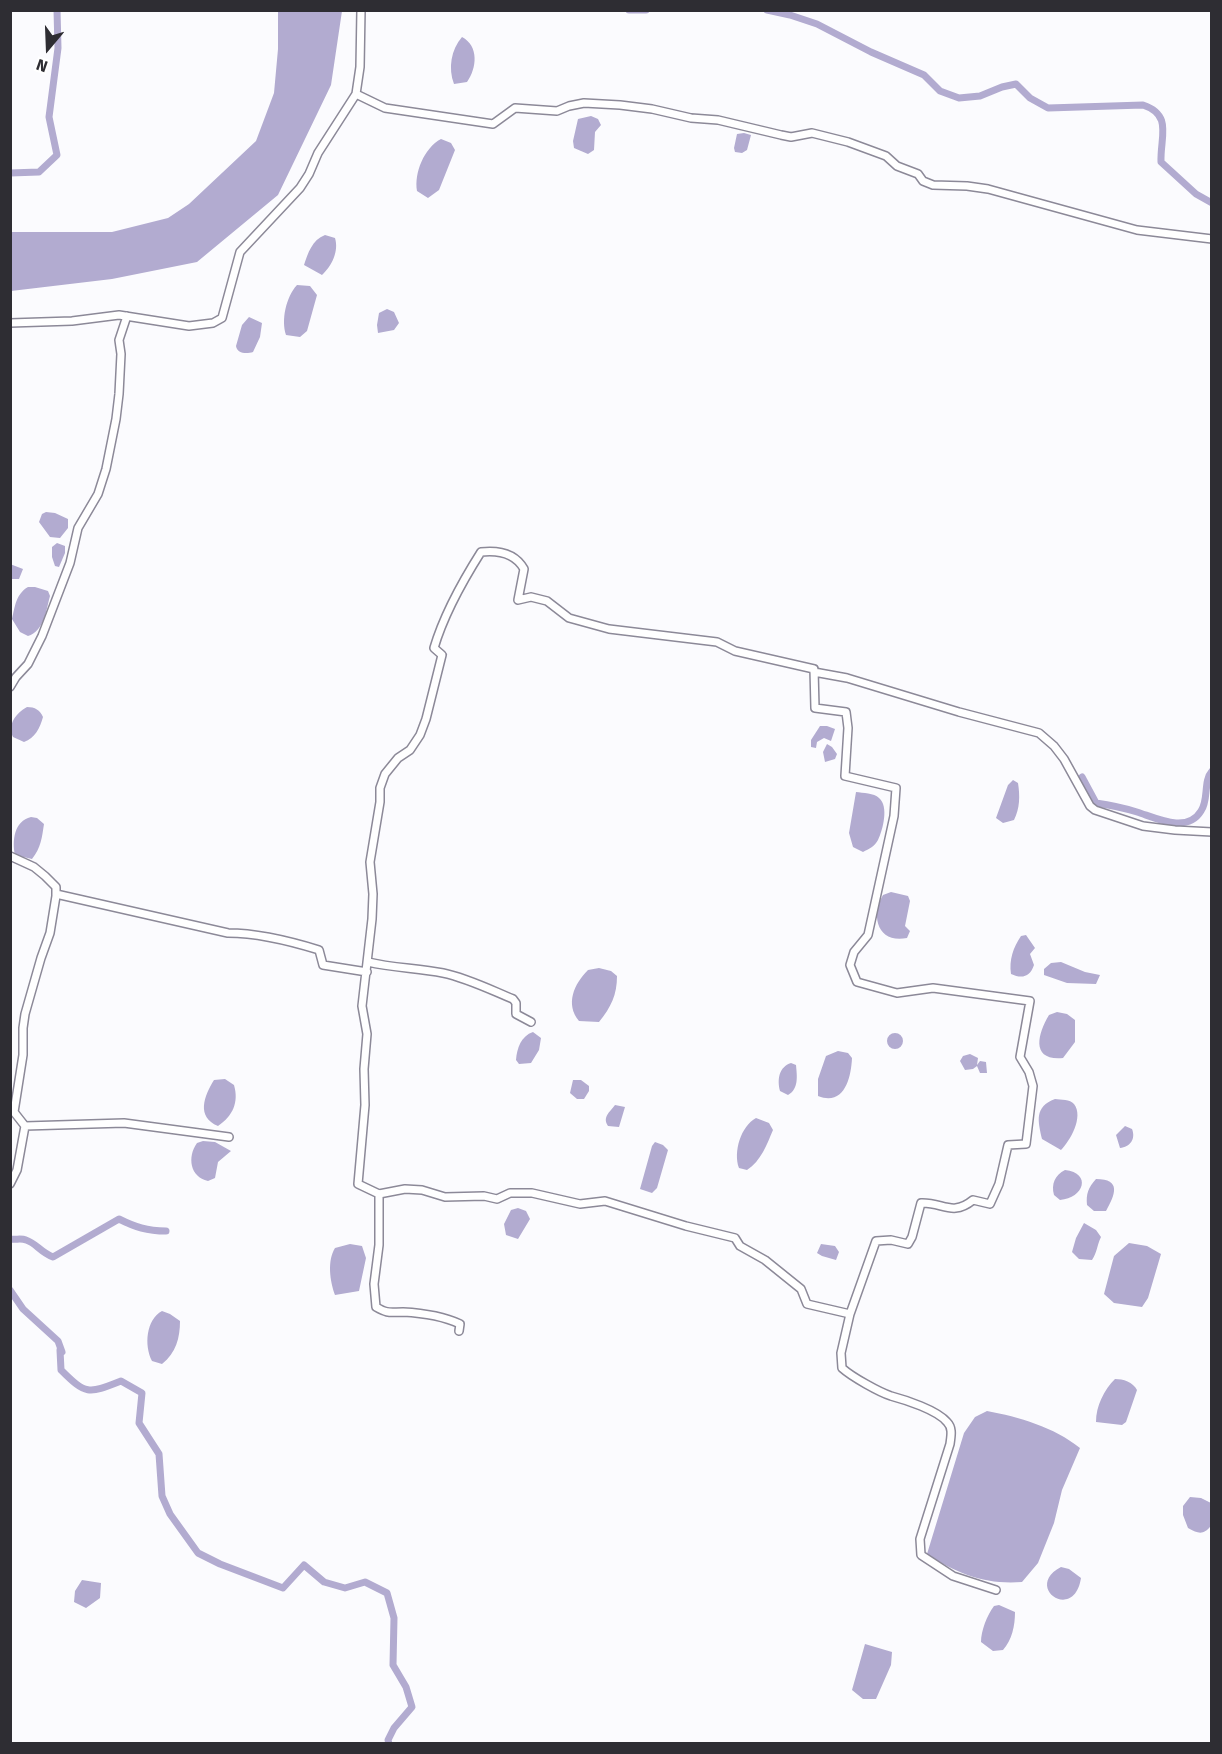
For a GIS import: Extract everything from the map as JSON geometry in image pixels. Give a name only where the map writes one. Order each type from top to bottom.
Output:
[{"type":"street","points":[[10,322],[72,321],[119,315],[189,326],[213,323],[222,318],[240,252],[300,188],[318,153],[356,94],[360,67],[361,10]]},
{"type":"street","points":[[356,94],[385,108],[493,124],[515,108],[557,111],[584,103],[652,109],[691,118],[718,120],[748,129],[791,137],[812,133],[848,142],[886,156],[897,166],[918,174],[923,181],[933,185],[988,189],[1137,230],[1212,239]]},
{"type":"street","points":[[10,687],[28,664],[42,636],[70,563],[78,528],[98,494],[106,469],[118,402],[121,371],[119,340],[127,316]]},
{"type":"street","points":[[850,1314],[807,1304],[801,1289],[765,1260],[740,1246],[735,1238],[686,1226],[605,1201],[580,1204],[532,1193],[510,1193],[497,1199],[484,1196],[445,1197],[422,1190],[405,1189],[379,1194],[358,1184],[365,1105],[366,1034],[362,1006],[373,894],[370,862],[380,802],[380,788],[385,774],[398,758],[410,750],[420,735],[442,655],[434,648],[438,632],[460,586],[481,552],[497,550],[519,560],[524,569],[519,600],[531,597],[547,601],[569,618],[609,629],[717,642],[735,651],[814,669],[815,708],[846,712],[848,728],[845,776],[896,788],[894,816],[868,935],[854,952],[850,965],[857,982],[897,993],[933,988],[1030,1001],[1020,1057],[1029,1072],[1033,1086],[1026,1144],[1008,1144],[999,1184],[990,1204],[973,1200],[956,1209],[921,1203],[908,1244],[891,1240],[876,1241],[850,1314],[841,1353],[842,1368],[851,1376],[881,1392],[923,1407],[947,1421],[952,1429],[950,1444],[920,1539],[921,1555],[953,1576],[996,1590]]},
{"type":"street","points":[[814,672],[847,678],[1039,734],[1054,746],[1064,759],[1090,806],[1095,810],[1143,826],[1212,832]]},
{"type":"street","points":[[10,856],[34,867],[56,887],[51,933],[41,958],[23,1028],[23,1055],[14,1112],[25,1126],[16,1170],[10,1184]]},
{"type":"street","points":[[56,894],[228,933],[243,933],[295,943],[319,950],[323,965],[367,972]]},
{"type":"street","points":[[368,962],[444,973],[462,978],[513,999],[516,1003],[516,1014],[531,1022]]},
{"type":"street","points":[[25,1126],[124,1123],[229,1137]]},
{"type":"street","points":[[379,1194],[379,1245],[374,1284],[376,1307],[387,1314],[403,1312],[449,1319],[460,1324],[459,1331]]},
{"type":"shaded area","points":[[278,11],[342,11],[331,85],[278,195],[197,262],[112,279],[11,291],[11,232],[112,232],[168,218],[189,204],[256,141],[274,93],[278,49]]},
{"type":"shaded area","points":[[462,37],[468,41],[474,52],[473,70],[467,82],[454,84],[451,72],[452,59],[455,48]]},
{"type":"shaded area","points":[[591,116],[598,119],[601,125],[595,132],[594,150],[588,154],[574,148],[573,141],[578,119]]},
{"type":"shaded area","points":[[737,134],[751,135],[747,150],[742,153],[735,152]]},
{"type":"shaded area","points":[[441,139],[451,143],[455,150],[439,190],[428,198],[417,191],[417,177],[425,155]]},
{"type":"shaded area","points":[[325,235],[335,238],[336,248],[332,263],[322,275],[304,265],[314,244]]},
{"type":"shaded area","points":[[297,285],[310,286],[317,295],[307,331],[300,337],[286,335],[284,323],[287,302]]},
{"type":"shaded area","points":[[387,309],[394,312],[399,323],[394,330],[378,333],[379,313]]},
{"type":"shaded area","points":[[249,317],[262,323],[260,337],[253,352],[243,353],[238,351],[236,346],[242,325]]},
{"type":"shaded area","points":[[46,512],[68,519],[68,528],[60,538],[50,537],[39,522],[42,514]]},
{"type":"shaded area","points":[[57,543],[65,546],[65,553],[59,567],[55,566],[52,557],[52,547]]},
{"type":"shaded area","points":[[10,564],[23,569],[19,579],[11,579]]},
{"type":"shaded area","points":[[28,587],[48,591],[50,596],[41,625],[38,630],[28,636],[20,632],[12,619],[18,597]]},
{"type":"shaded area","points":[[27,707],[37,709],[43,717],[36,732],[24,742],[13,737],[11,728],[16,716]]},
{"type":"shaded area","points":[[820,726],[835,729],[831,741],[824,738],[817,742],[816,748],[811,747],[811,740]]},
{"type":"shaded area","points":[[827,744],[837,754],[835,759],[825,762],[823,752]]},
{"type":"shaded area","points":[[1013,780],[1018,783],[1017,811],[1014,820],[1003,823],[996,818],[1008,785]]},
{"type":"shaded area","points":[[856,792],[877,796],[884,807],[882,830],[878,840],[874,846],[863,852],[853,847],[849,833]]},
{"type":"shaded area","points":[[37,818],[44,824],[39,847],[32,859],[15,855],[14,844],[18,827],[25,819]]},
{"type":"shaded area","points":[[891,892],[908,896],[910,901],[905,926],[910,931],[907,938],[889,937],[879,927],[877,911],[879,903],[883,895]]},
{"type":"shaded area","points":[[1026,935],[1035,948],[1030,954],[1034,965],[1025,976],[1011,974],[1011,959],[1014,950],[1021,936]]},
{"type":"shaded area","points":[[1061,962],[1085,972],[1100,975],[1096,984],[1067,983],[1044,975],[1044,969],[1051,963]]},
{"type":"shaded area","points":[[599,968],[611,971],[617,976],[612,1000],[599,1022],[579,1021],[572,1001],[575,988],[588,970]]},
{"type":"shaded area","points":[[1057,1012],[1067,1014],[1075,1020],[1075,1042],[1063,1058],[1046,1055],[1041,1051],[1039,1045],[1049,1015]]},
{"type":"shaded area","points":[[533,1032],[541,1038],[539,1050],[531,1063],[519,1064],[516,1060],[519,1047],[525,1036]]},
{"type":"shaded area","points":[[892,1033],[898,1033],[903,1041],[901,1047],[892,1049],[887,1044],[887,1038]]},
{"type":"shaded area","points":[[838,1051],[848,1053],[852,1058],[848,1082],[840,1094],[834,1097],[818,1096],[818,1079],[826,1056]]},
{"type":"shaded area","points":[[970,1054],[978,1058],[977,1065],[980,1061],[986,1062],[987,1073],[980,1073],[977,1066],[965,1070],[960,1061],[963,1056]]},
{"type":"shaded area","points":[[791,1063],[796,1065],[797,1073],[794,1089],[788,1095],[780,1091],[779,1078],[781,1070]]},
{"type":"shaded area","points":[[225,1079],[234,1085],[236,1097],[234,1108],[228,1118],[218,1126],[211,1122],[204,1112],[205,1099],[214,1080]]},
{"type":"shaded area","points":[[573,1080],[581,1080],[589,1086],[584,1099],[577,1099],[570,1093]]},
{"type":"shaded area","points":[[1055,1099],[1068,1100],[1077,1109],[1077,1122],[1072,1135],[1061,1150],[1042,1139],[1039,1126],[1041,1110],[1048,1102]]},
{"type":"shaded area","points":[[615,1105],[625,1107],[619,1127],[608,1126],[606,1123],[607,1115]]},
{"type":"shaded area","points":[[756,1118],[769,1123],[773,1130],[756,1162],[747,1170],[739,1168],[737,1155],[742,1133]]},
{"type":"shaded area","points":[[1125,1126],[1132,1129],[1133,1139],[1127,1146],[1120,1148],[1116,1135]]},
{"type":"shaded area","points":[[215,1142],[231,1151],[218,1162],[215,1178],[208,1181],[197,1175],[191,1160],[197,1143]]},
{"type":"shaded area","points":[[655,1142],[668,1150],[657,1188],[652,1193],[640,1189]]},
{"type":"shaded area","points":[[1065,1170],[1079,1176],[1082,1185],[1075,1195],[1060,1200],[1054,1195],[1054,1184],[1056,1177]]},
{"type":"shaded area","points":[[1096,1179],[1110,1182],[1113,1185],[1114,1194],[1106,1211],[1094,1211],[1087,1205],[1088,1191]]},
{"type":"shaded area","points":[[518,1208],[526,1211],[530,1219],[518,1239],[506,1235],[504,1224],[511,1210]]},
{"type":"shaded area","points":[[1084,1223],[1096,1230],[1101,1237],[1092,1260],[1079,1259],[1072,1252]]},
{"type":"shaded area","points":[[1129,1243],[1147,1246],[1161,1254],[1148,1298],[1142,1307],[1114,1303],[1104,1294],[1114,1256]]},
{"type":"shaded area","points":[[350,1244],[362,1246],[366,1258],[359,1291],[335,1295],[330,1271],[332,1253],[335,1248]]},
{"type":"shaded area","points":[[821,1244],[835,1246],[839,1252],[836,1260],[817,1253]]},
{"type":"shaded area","points":[[162,1311],[180,1321],[176,1345],[171,1355],[162,1364],[152,1361],[147,1341],[153,1320]]},
{"type":"shaded area","points":[[1115,1379],[1128,1382],[1137,1390],[1126,1422],[1122,1425],[1096,1422],[1101,1399]]},
{"type":"shaded area","points":[[987,1411],[1036,1424],[1059,1434],[1080,1448],[1062,1490],[1054,1523],[1038,1563],[1022,1582],[997,1582],[973,1577],[927,1554],[964,1433],[975,1417]]},
{"type":"shaded area","points":[[1190,1497],[1201,1498],[1211,1503],[1211,1526],[1206,1531],[1198,1532],[1188,1528],[1183,1515],[1183,1506]]},
{"type":"shaded area","points":[[1061,1567],[1069,1569],[1081,1578],[1077,1591],[1070,1598],[1062,1600],[1054,1597],[1047,1583],[1051,1575]]},
{"type":"shaded area","points":[[82,1580],[101,1583],[100,1598],[86,1608],[74,1602],[75,1591]]},
{"type":"shaded area","points":[[999,1605],[1015,1612],[1014,1622],[1011,1637],[1006,1646],[1003,1650],[993,1651],[981,1642],[981,1638],[989,1614],[994,1606]]},
{"type":"shaded area","points":[[865,1644],[892,1652],[891,1665],[876,1699],[863,1699],[852,1690]]},
{"type":"waterway","points":[[10,173],[39,172],[57,155],[49,117],[58,48],[57,10]]},
{"type":"waterway","points":[[629,10],[646,10]]},
{"type":"waterway","points":[[767,10],[817,24],[871,52],[924,75],[940,91],[959,98],[980,96],[1016,84],[1030,98],[1048,108],[1143,105],[1152,109],[1162,121],[1161,162],[1196,194],[1212,203]]},
{"type":"waterway","points":[[1082,777],[1096,803],[1180,823],[1188,822],[1201,811],[1205,802],[1209,775],[1212,771]]},
{"type":"waterway","points":[[10,1239],[29,1241],[53,1257],[119,1219],[141,1228],[166,1231]]},
{"type":"waterway","points":[[10,1290],[23,1309],[58,1341],[62,1352]]},
{"type":"waterway","points":[[60,1350],[61,1370],[82,1388],[94,1390],[121,1381],[142,1393],[139,1423],[159,1454],[162,1496],[170,1514],[198,1553],[283,1588],[304,1565],[324,1582],[345,1588],[365,1582],[387,1593],[394,1618],[393,1665],[406,1687],[412,1707],[394,1728],[388,1740],[389,1744]]}]
